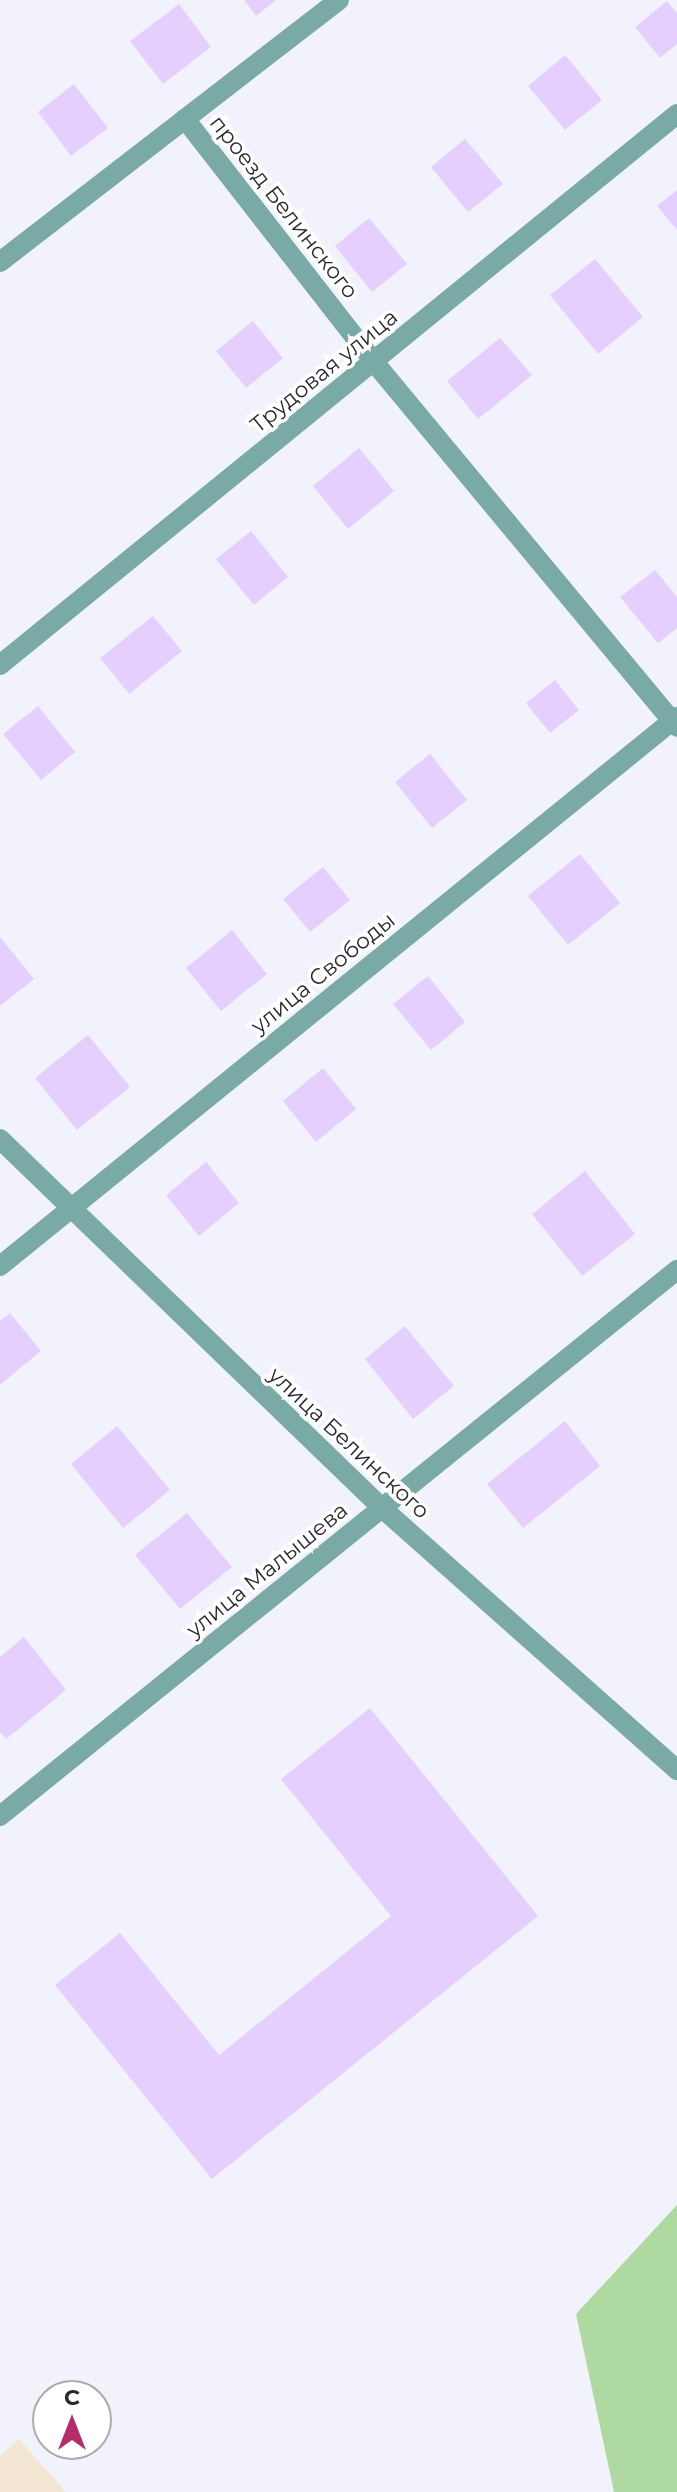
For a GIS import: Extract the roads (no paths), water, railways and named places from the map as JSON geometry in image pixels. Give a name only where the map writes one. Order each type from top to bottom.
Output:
[{"type":"street","name":"проезд Белинского","points":[[0,262],[339,0]]},
{"type":"street","name":"Трудовая улица","points":[[0,665],[677,114]]},
{"type":"street","name":"проезд Белинского","points":[[185,119],[374,362],[675,722]]},
{"type":"street","name":"улица Свободы","points":[[0,1266],[675,722]]},
{"type":"street","name":"улица Белинского","points":[[0,1139],[68,1210],[382,1508],[677,1770]]},
{"type":"street","name":"улица Малышева","points":[[0,1816],[677,1270]]}]
